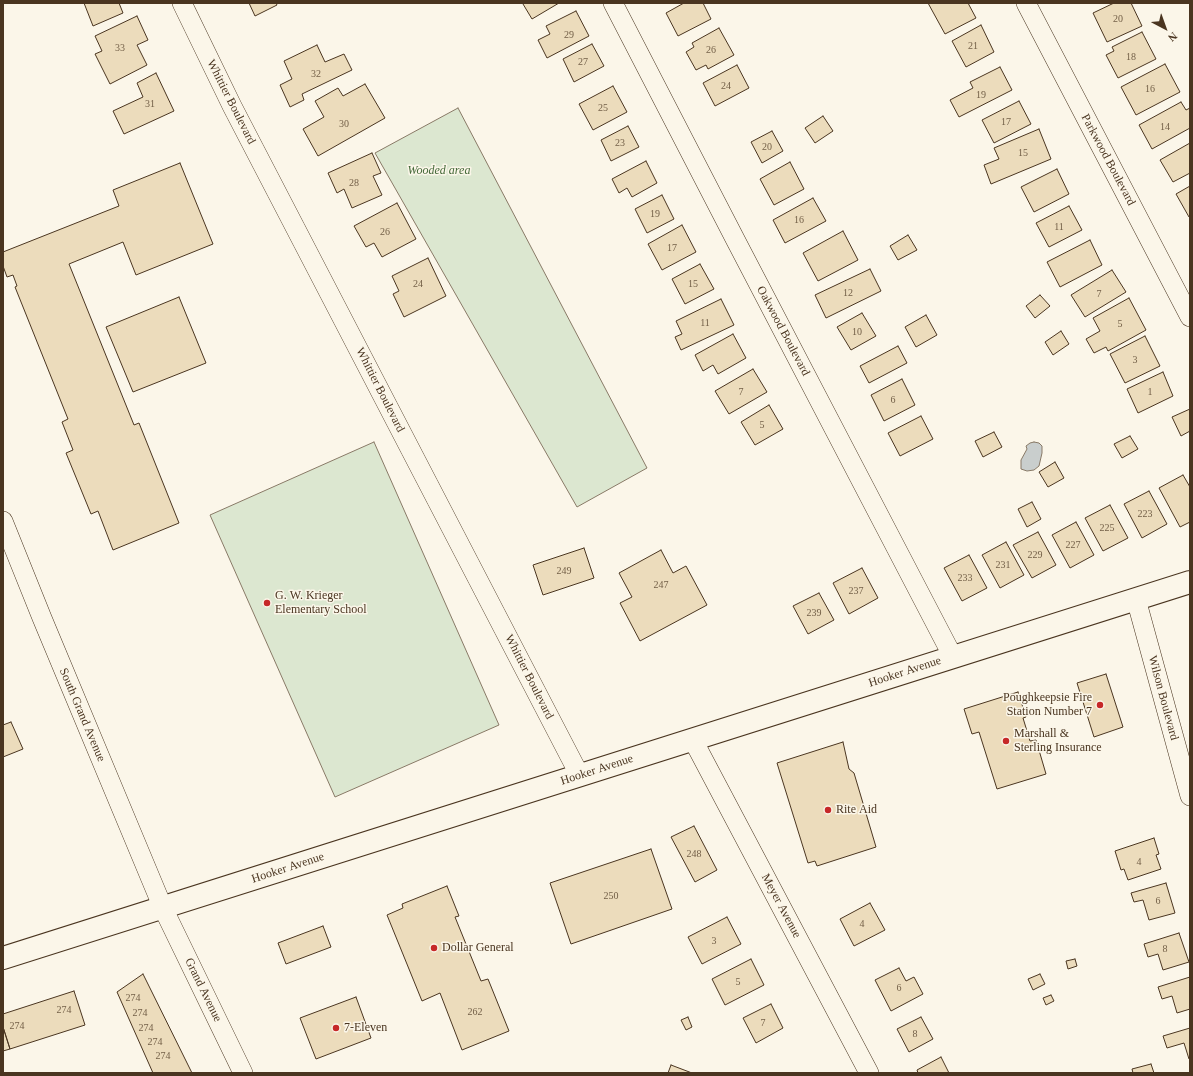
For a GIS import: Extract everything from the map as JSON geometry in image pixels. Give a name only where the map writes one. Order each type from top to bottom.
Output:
[{"type":"street","name":"Whittier Boulevard","points":[[182,3],[232,106],[580,776]]},
{"type":"street","name":"Oakwood Boulevard","points":[[613,3],[953,657]]},
{"type":"street","name":"Parkwood Boulevard","points":[[1026,3],[1190,317]]},
{"type":"street","name":"South Grand Avenue","points":[[3,521],[163,908]]},
{"type":"street","name":"Hooker Avenue","points":[[3,958],[1190,582]]},
{"type":"street","name":"Wilson Boulevard","points":[[1136,599],[1190,796]]},
{"type":"street","name":"Meyer Avenue","points":[[692,740],[869,1073]]},
{"type":"street","name":"Grand Avenue","points":[[163,908],[243,1073]]},
{"type":"green space","name":"Wooded area","points":[[458,108],[647,468],[577,507],[375,153]]},
{"type":"green space","points":[[374,442],[499,725],[335,797],[210,515]]},
{"type":"shaded area","points":[[1034,442],[1039,443],[1042,446],[1039,466],[1034,470],[1027,471],[1021,469],[1021,460],[1027,449],[1026,446]]},
{"type":"building","points":[[84,3],[119,3],[123,13],[93,26]]},
{"type":"building","points":[[249,3],[276,3],[277,5],[255,16]]},
{"type":"building","points":[[559,3],[532,19],[523,4]]},
{"type":"building","points":[[684,3],[703,3],[711,19],[678,36],[666,13]]},
{"type":"building","points":[[928,3],[968,3],[976,18],[945,34]]},
{"type":"building","points":[[1114,3],[1131,3],[1142,26],[1107,42],[1093,13]]},
{"type":"building","points":[[576,11],[589,36],[547,58],[538,40],[550,34],[546,26]]},
{"type":"building","points":[[137,16],[148,40],[137,45],[147,65],[110,84],[95,54],[102,51],[95,36]]},
{"type":"building","points":[[981,25],[994,52],[966,67],[952,41]]},
{"type":"building","points":[[719,28],[734,55],[708,69],[706,65],[696,70],[686,52],[694,47],[692,43]]},
{"type":"building","points":[[1142,32],[1156,59],[1118,78],[1106,55],[1114,51],[1112,47]]},
{"type":"building","points":[[592,44],[604,66],[574,82],[563,59]]},
{"type":"building","points":[[317,45],[325,62],[344,54],[352,70],[302,94],[304,100],[290,107],[280,85],[292,79],[284,61]]},
{"type":"building","points":[[1165,64],[1180,92],[1136,115],[1121,87]]},
{"type":"building","points":[[737,65],[749,88],[715,106],[703,83]]},
{"type":"building","points":[[1000,67],[1012,90],[959,117],[950,100],[973,88],[970,82]]},
{"type":"building","points":[[156,73],[174,111],[124,134],[113,111],[143,97],[137,83]]},
{"type":"building","points":[[365,84],[385,118],[318,156],[303,129],[324,117],[315,101],[338,88],[343,96]]},
{"type":"building","points":[[613,86],[627,112],[593,130],[579,104]]},
{"type":"building","points":[[1019,101],[1031,124],[994,143],[982,120]]},
{"type":"building","points":[[1181,102],[1186,110],[1190,108],[1190,128],[1152,149],[1139,125]]},
{"type":"building","points":[[823,116],[833,131],[815,143],[805,128]]},
{"type":"building","points":[[628,126],[639,147],[611,161],[601,140]]},
{"type":"building","points":[[1039,129],[1051,159],[991,184],[984,165],[999,159],[994,148]]},
{"type":"building","points":[[772,131],[783,151],[762,163],[751,142]]},
{"type":"building","points":[[1190,143],[1190,173],[1173,182],[1160,160]]},
{"type":"building","points":[[372,153],[381,173],[373,176],[382,195],[352,208],[344,189],[337,193],[328,173]]},
{"type":"building","points":[[646,161],[657,183],[632,197],[627,188],[619,193],[612,179]]},
{"type":"building","points":[[790,162],[804,189],[774,205],[760,179]]},
{"type":"building","points":[[180,163],[213,244],[136,275],[123,242],[69,264],[134,425],[139,423],[179,523],[113,550],[98,511],[91,514],[66,453],[73,450],[62,422],[68,419],[15,287],[17,286],[13,275],[7,277],[3,266],[3,252],[119,206],[113,190]]},
{"type":"building","points":[[1057,169],[1069,194],[1034,212],[1021,187]]},
{"type":"building","points":[[1190,186],[1190,216],[1189,217],[1176,194]]},
{"type":"building","points":[[662,195],[674,219],[647,233],[635,209]]},
{"type":"building","points":[[813,198],[826,221],[785,243],[773,220]]},
{"type":"building","points":[[397,203],[416,239],[382,257],[374,243],[366,247],[354,226]]},
{"type":"building","points":[[1069,206],[1082,230],[1049,247],[1036,223]]},
{"type":"building","points":[[682,225],[696,252],[662,270],[648,244]]},
{"type":"building","points":[[843,231],[858,260],[818,281],[803,253]]},
{"type":"building","points":[[908,235],[917,250],[898,260],[890,246]]},
{"type":"building","points":[[1090,240],[1102,265],[1060,287],[1047,262]]},
{"type":"building","points":[[428,258],[446,296],[404,317],[393,294],[399,291],[392,276]]},
{"type":"building","points":[[700,264],[714,289],[685,304],[672,279]]},
{"type":"building","points":[[870,269],[881,291],[826,318],[815,295]]},
{"type":"building","points":[[1112,270],[1126,292],[1085,317],[1071,295]]},
{"type":"building","points":[[1040,295],[1050,306],[1035,318],[1026,306]]},
{"type":"building","points":[[179,297],[206,363],[133,392],[106,327]]},
{"type":"building","points":[[1129,298],[1146,330],[1108,351],[1106,347],[1094,353],[1086,339],[1100,331],[1093,318]]},
{"type":"building","points":[[721,299],[734,325],[681,350],[675,337],[682,334],[676,321]]},
{"type":"building","points":[[862,313],[876,336],[851,350],[837,327]]},
{"type":"building","points":[[926,315],[937,335],[916,347],[905,327]]},
{"type":"building","points":[[1061,331],[1069,344],[1053,355],[1045,342]]},
{"type":"building","points":[[733,334],[746,358],[718,374],[713,365],[703,371],[695,355]]},
{"type":"building","points":[[1145,336],[1160,366],[1125,383],[1110,354]]},
{"type":"building","points":[[898,346],[907,363],[869,383],[860,366]]},
{"type":"building","points":[[753,369],[767,392],[729,414],[715,391]]},
{"type":"building","points":[[1163,372],[1173,396],[1138,413],[1127,389]]},
{"type":"building","points":[[902,379],[915,405],[884,421],[871,395]]},
{"type":"building","points":[[769,405],[783,429],[755,445],[741,422]]},
{"type":"building","points":[[1190,409],[1190,431],[1181,436],[1172,417]]},
{"type":"building","points":[[921,416],[933,439],[900,456],[888,433]]},
{"type":"building","points":[[994,432],[1002,447],[983,457],[975,441]]},
{"type":"building","points":[[1130,436],[1138,449],[1122,458],[1114,444]]},
{"type":"building","points":[[1055,462],[1064,478],[1048,487],[1039,472]]},
{"type":"building","points":[[1183,475],[1190,487],[1190,522],[1180,527],[1159,488]]},
{"type":"building","points":[[1149,491],[1167,524],[1142,538],[1124,504]]},
{"type":"building","points":[[1032,502],[1041,519],[1027,527],[1018,509]]},
{"type":"building","points":[[1110,505],[1128,538],[1103,551],[1085,518]]},
{"type":"building","points":[[1076,522],[1094,555],[1070,568],[1052,535]]},
{"type":"building","points":[[1038,532],[1056,565],[1032,578],[1013,545]]},
{"type":"building","points":[[1006,542],[1024,575],[1000,588],[982,555]]},
{"type":"building","points":[[584,548],[594,578],[543,595],[533,565]]},
{"type":"building","points":[[661,550],[673,573],[686,566],[707,605],[640,641],[620,603],[632,597],[619,573]]},
{"type":"building","points":[[969,555],[987,588],[962,601],[944,568]]},
{"type":"building","points":[[862,568],[878,598],[849,614],[833,583]]},
{"type":"building","points":[[819,593],[834,620],[808,634],[793,606]]},
{"type":"building","name":"Poughkeepsie Fire Station Number 7","points":[[1106,674],[1123,727],[1094,737],[1077,683]]},
{"type":"building","name":"Marshall & Sterling Insurance","points":[[1018,692],[1026,717],[1023,718],[1030,741],[1036,740],[1046,774],[997,789],[979,732],[972,734],[964,709]]},
{"type":"building","points":[[11,722],[23,749],[3,757],[3,725]]},
{"type":"building","name":"Rite Aid","points":[[843,742],[849,769],[854,773],[876,847],[817,866],[815,861],[808,863],[777,763]]},
{"type":"building","points":[[694,826],[717,870],[695,882],[671,837]]},
{"type":"building","points":[[1154,838],[1159,854],[1156,855],[1161,869],[1128,880],[1124,869],[1121,870],[1115,851]]},
{"type":"building","points":[[651,849],[672,909],[571,944],[550,883]]},
{"type":"building","points":[[1166,883],[1175,913],[1149,920],[1143,900],[1134,902],[1131,893]]},
{"type":"building","name":"Dollar General","points":[[447,886],[459,916],[455,917],[481,981],[488,979],[509,1031],[462,1050],[440,993],[422,1001],[387,915],[403,908],[402,904]]},
{"type":"building","points":[[870,903],[885,930],[854,946],[840,919]]},
{"type":"building","points":[[727,917],[741,944],[702,964],[688,937]]},
{"type":"building","points":[[323,926],[331,947],[286,964],[278,943]]},
{"type":"building","points":[[1179,933],[1189,962],[1163,970],[1158,954],[1148,957],[1144,944]]},
{"type":"building","points":[[751,959],[764,985],[725,1005],[712,979]]},
{"type":"building","points":[[1075,959],[1077,966],[1068,969],[1066,961]]},
{"type":"building","points":[[899,968],[906,981],[914,977],[923,994],[891,1011],[875,980]]},
{"type":"building","points":[[143,974],[192,1073],[153,1073],[117,992]]},
{"type":"building","points":[[1040,974],[1045,984],[1033,990],[1028,979]]},
{"type":"building","points":[[1190,977],[1190,1009],[1177,1013],[1172,996],[1162,999],[1158,987]]},
{"type":"building","points":[[74,991],[85,1025],[10,1049],[3,1027],[3,1014]]},
{"type":"building","points":[[1051,995],[1054,1001],[1046,1005],[1043,998]]},
{"type":"building","name":"7-Eleven","points":[[356,997],[371,1038],[316,1059],[300,1018]]},
{"type":"building","points":[[771,1004],[783,1028],[756,1043],[743,1018]]},
{"type":"building","points":[[688,1017],[692,1027],[686,1030],[681,1020]]},
{"type":"building","points":[[921,1017],[933,1039],[909,1052],[897,1029]]},
{"type":"building","points":[[3,1027],[10,1049],[3,1051]]},
{"type":"building","points":[[1190,1028],[1189,1059],[1184,1043],[1167,1048],[1163,1036]]},
{"type":"building","points":[[941,1057],[949,1073],[918,1073],[917,1070]]},
{"type":"building","points":[[1151,1064],[1154,1073],[1133,1073],[1132,1069]]},
{"type":"building","points":[[671,1065],[692,1073],[668,1073]]},
{"type":"place","name":"G. W. Krieger Elementary School","points":[[267,603]]},
{"type":"place","name":"Poughkeepsie Fire Station Number 7","points":[[1100,705]]},
{"type":"place","name":"Marshall & Sterling Insurance","points":[[1006,741]]},
{"type":"place","name":"Rite Aid","points":[[828,810]]},
{"type":"place","name":"Dollar General","points":[[434,948]]},
{"type":"place","name":"7-Eleven","points":[[336,1028]]}]
